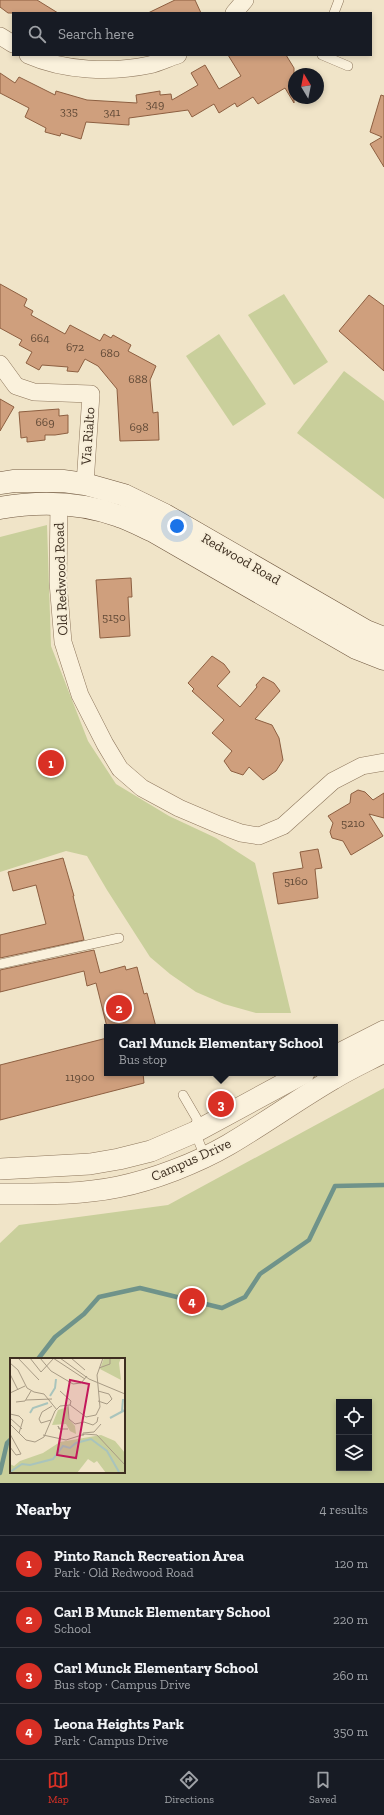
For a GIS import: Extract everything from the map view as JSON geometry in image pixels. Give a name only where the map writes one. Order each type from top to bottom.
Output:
[{"type":"main road","name":"Redwood Road","points":[[0,483],[41,480],[63,481],[85,484],[124,495],[165,515],[366,632],[384,638]]},
{"type":"main road","name":"Redwood Road","points":[[0,508],[34,504],[59,504],[83,506],[119,516],[153,531],[356,648],[384,659]]},
{"type":"street","points":[[235,12],[245,0]]},
{"type":"street","points":[[0,36],[12,43]]},
{"type":"street","points":[[32,56],[74,68],[116,70],[150,65],[175,56]]},
{"type":"street","name":"Via Rialto","points":[[0,364],[16,386],[34,392],[91,394],[85,484]]},
{"type":"street","name":"Old Redwood Road","points":[[59,504],[58,582],[63,642],[80,695],[106,744],[120,768],[142,788],[179,808],[219,825],[240,833],[260,836],[283,826],[333,781],[362,766],[384,762]]},
{"type":"street","points":[[338,1054],[384,1031]]},
{"type":"street","name":"Campus Drive","points":[[338,1075],[384,1052]]},
{"type":"street","name":"Campus Drive","points":[[0,1169],[77,1165],[119,1159],[151,1151],[195,1132],[298,1076]]},
{"type":"street","name":"Campus Drive","points":[[0,1194],[58,1194],[118,1187],[152,1178],[205,1157],[227,1145],[337,1076]]},
{"type":"lane","points":[[334,12],[339,0]]},
{"type":"lane","points":[[324,56],[348,66]]},
{"type":"lane","points":[[0,964],[119,938]]},
{"type":"lane","points":[[183,1095],[198,1119],[195,1132],[205,1157]]},
{"type":"green space","points":[[284,294],[328,362],[294,385],[248,315]]},
{"type":"green space","points":[[219,334],[266,404],[233,426],[186,356]]},
{"type":"green space","points":[[344,371],[384,401],[384,499],[297,433]]},
{"type":"green space","points":[[47,525],[51,646],[88,741],[116,784],[169,816],[216,838],[255,863],[291,1013],[256,1013],[224,1004],[196,992],[170,974],[150,957],[87,856],[66,851],[0,872],[0,537]]},
{"type":"green space","points":[[384,1088],[384,1483],[0,1483],[0,1243],[19,1225],[168,1205]]},
{"type":"building","points":[[0,0],[37,0],[56,12],[8,13],[0,7]]},
{"type":"building","points":[[175,0],[195,0],[201,12],[150,12]]},
{"type":"building","points":[[229,56],[287,56],[294,68],[288,68],[288,93],[285,88],[258,104],[253,97],[237,107],[235,103],[219,113],[214,104],[192,117],[188,110],[129,118],[129,125],[86,122],[81,139],[61,133],[60,136],[45,132],[46,128],[25,117],[29,108],[0,93],[0,73],[15,83],[19,77],[55,95],[56,91],[87,100],[137,103],[136,95],[160,91],[160,95],[171,94],[172,100],[198,85],[191,73],[205,65],[219,89],[241,76]]},
{"type":"building","points":[[381,95],[384,96],[384,167],[370,144],[382,137],[370,132]]},
{"type":"building","points":[[0,284],[27,299],[24,306],[33,311],[31,315],[65,334],[70,325],[100,341],[104,334],[111,338],[113,335],[131,345],[128,351],[156,366],[150,380],[153,413],[158,412],[159,440],[120,441],[117,389],[98,366],[85,359],[78,372],[67,371],[68,367],[42,365],[39,370],[26,363],[32,352],[19,345],[22,340],[0,328]]},
{"type":"building","points":[[369,295],[384,306],[384,371],[339,331]]},
{"type":"building","points":[[0,399],[14,407],[0,431]]},
{"type":"building","points":[[59,409],[59,416],[68,415],[68,433],[45,435],[45,440],[27,442],[27,437],[21,438],[19,412]]},
{"type":"building","points":[[131,578],[132,597],[128,597],[130,636],[100,638],[96,580]]},
{"type":"building","points":[[212,656],[224,664],[230,672],[217,686],[240,707],[257,687],[256,685],[263,677],[274,683],[280,691],[255,719],[272,725],[279,738],[283,760],[276,771],[263,780],[249,767],[243,775],[231,771],[224,761],[232,751],[212,733],[224,720],[192,691],[194,689],[188,683]]},
{"type":"building","points":[[358,790],[365,792],[373,800],[384,793],[384,818],[369,814],[383,836],[351,855],[343,841],[332,838],[330,832],[333,823],[328,816],[350,803],[351,794]]},
{"type":"building","points":[[318,849],[322,868],[315,869],[318,898],[278,904],[273,873],[303,868],[300,852]]},
{"type":"building","points":[[63,858],[74,896],[84,940],[0,958],[0,935],[46,924],[36,885],[13,891],[8,872]]},
{"type":"building","points":[[94,950],[100,973],[125,966],[126,970],[137,967],[144,994],[147,993],[155,1024],[106,1024],[96,983],[87,986],[84,971],[0,992],[0,970]]},
{"type":"building","points":[[104,1039],[104,1076],[143,1076],[144,1083],[0,1120],[0,1065]]},
{"type":"waterway","points":[[39,1358],[55,1337],[84,1314],[99,1297],[140,1288],[222,1308],[245,1297],[260,1274],[309,1240],[335,1186],[384,1185]]},
{"type":"waterway","points":[[0,1473],[7,1443],[10,1440]]},
{"type":"place","name":"Pinto Ranch Recreation Area","points":[[51,763]]},
{"type":"place","name":"Carl B Munck Elementary School","points":[[119,1008]]},
{"type":"place","name":"Carl Munck Elementary School","points":[[221,1104]]},
{"type":"place","name":"Leona Heights Park","points":[[192,1301]]}]
